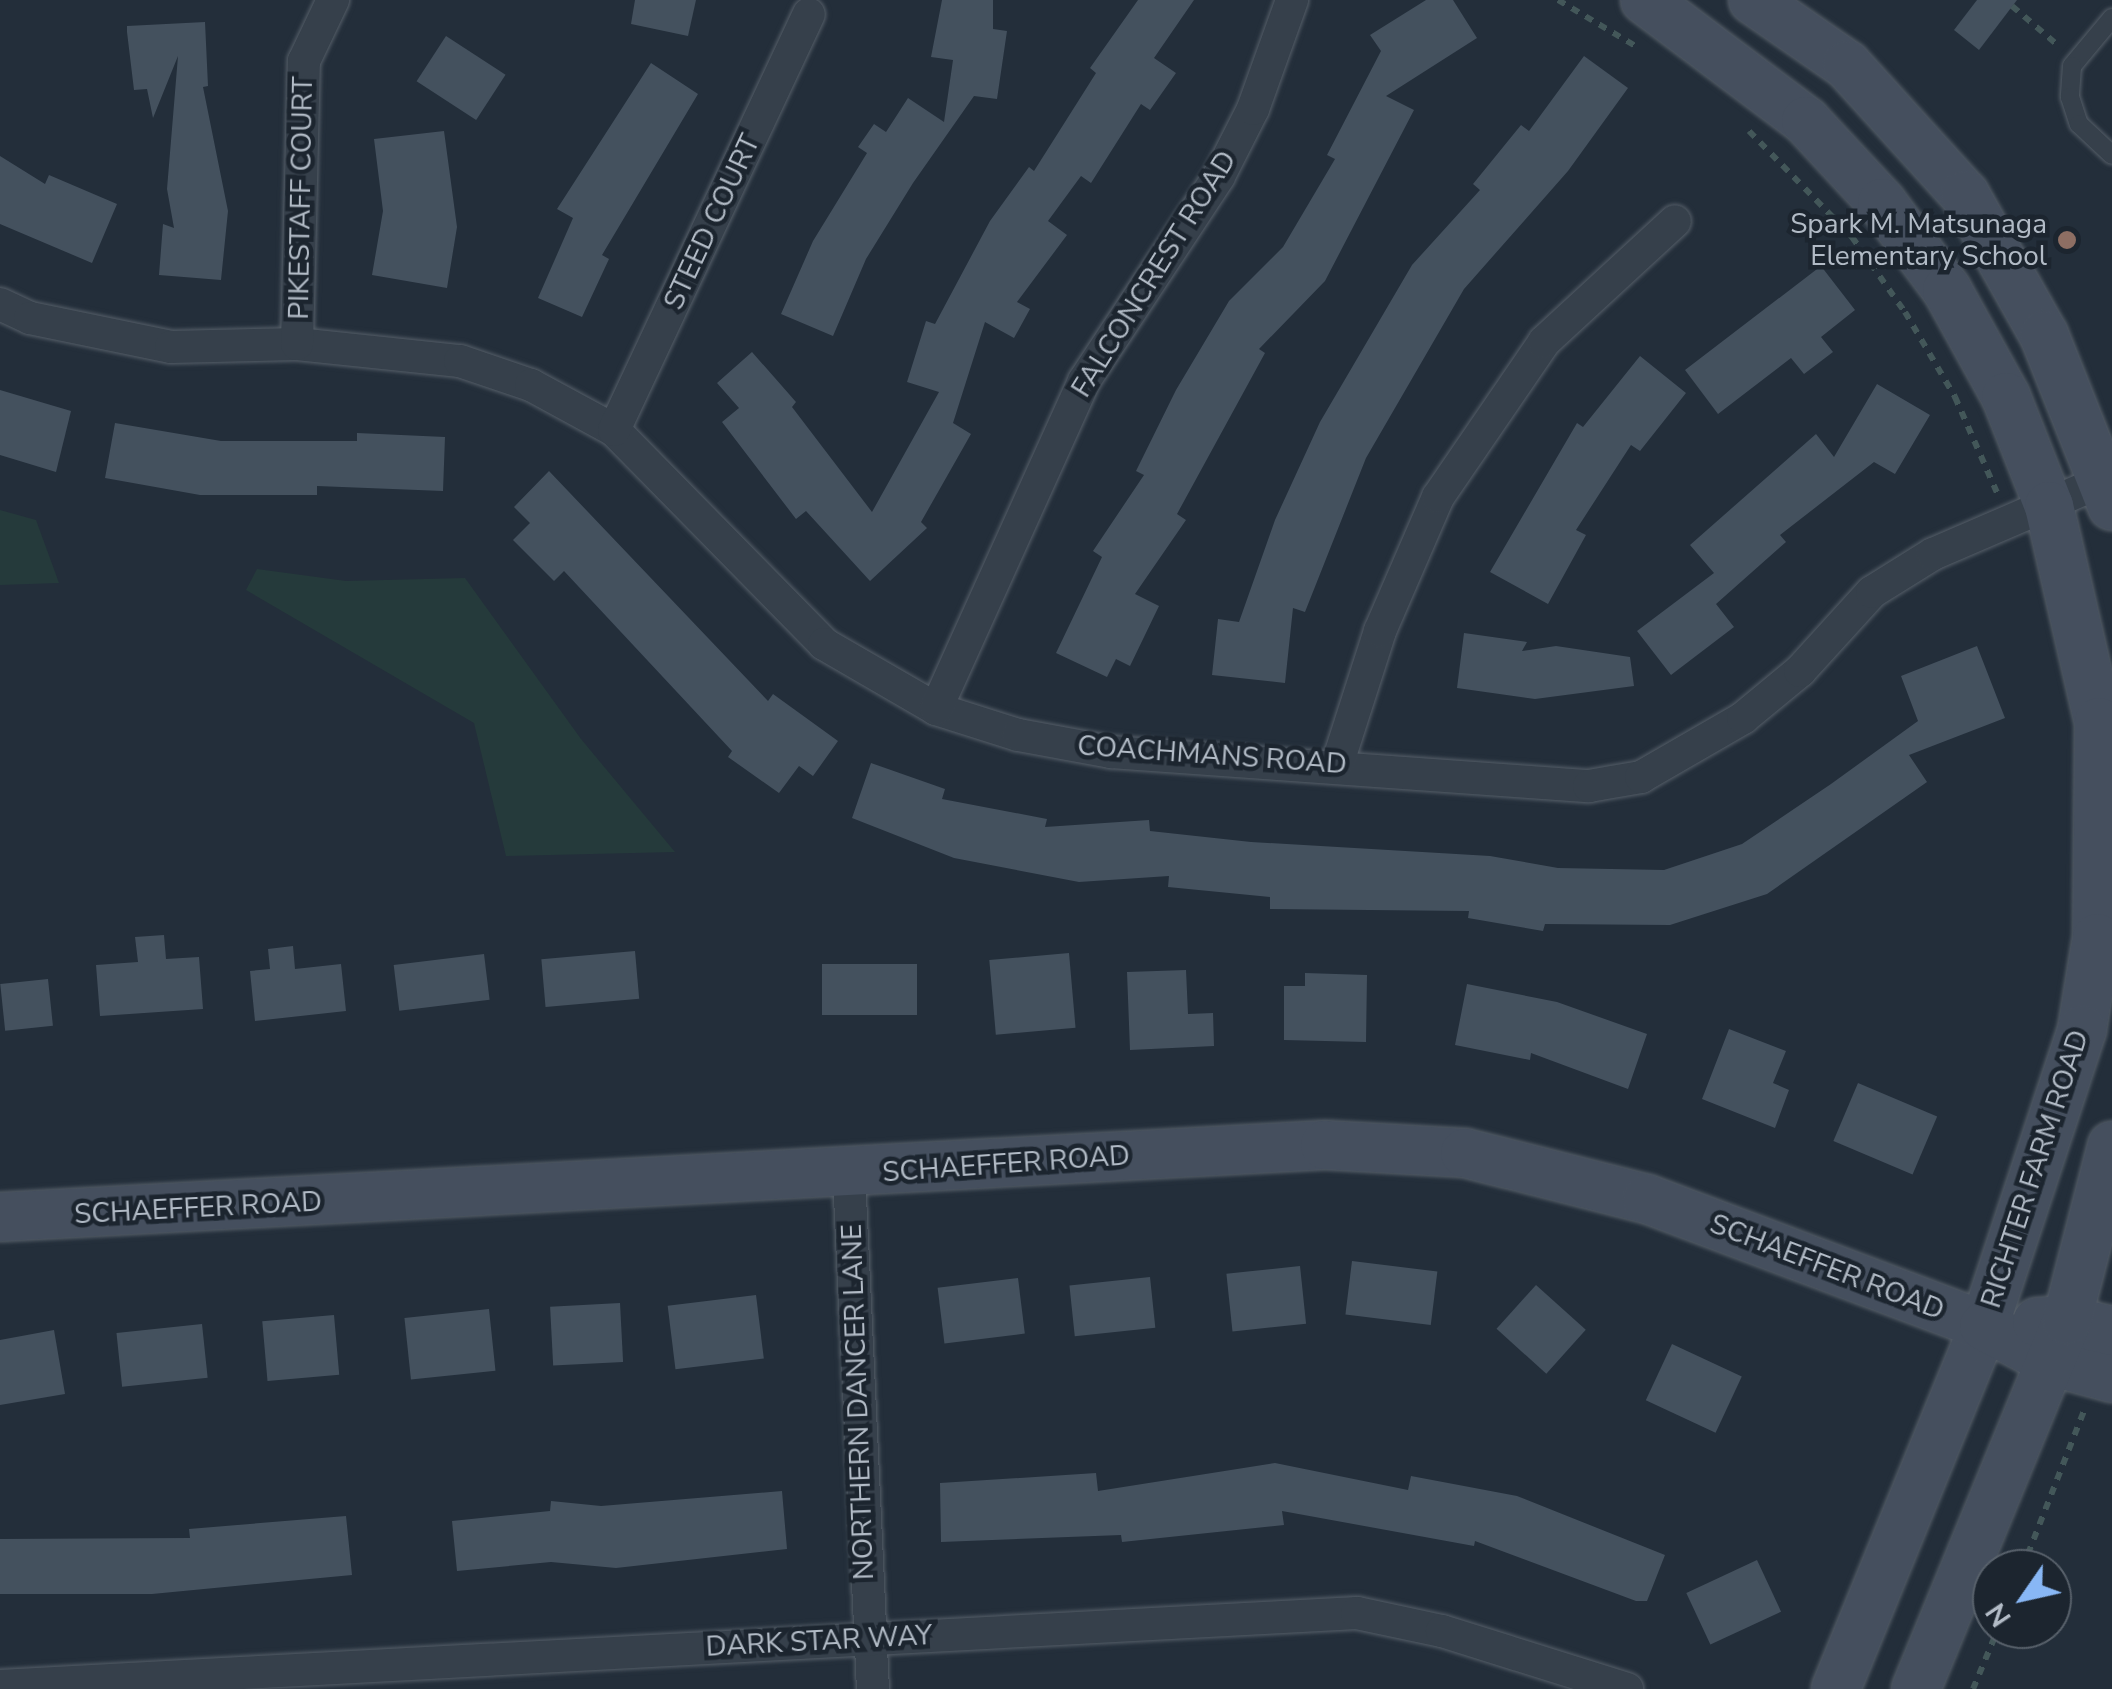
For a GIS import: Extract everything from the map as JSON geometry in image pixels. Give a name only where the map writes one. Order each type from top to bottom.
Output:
[{"type":"main road","name":"RICHTER FARM ROAD","points":[[1646,0],[1806,121],[1882,203],[1947,290],[2006,397],[2029,514],[2099,722],[2097,938],[2082,1030],[1984,1326],[1836,1689]]},
{"type":"main road","points":[[1753,0],[1847,65],[1965,195],[2044,335],[2110,488]]},
{"type":"main road","name":"SCHAEFFER ROAD","points":[[0,1218],[849,1175],[1326,1144],[1465,1153],[1647,1200],[1984,1326],[2058,1340],[2112,1330]]},
{"type":"main road","points":[[1916,1689],[2058,1340],[2112,1146]]},
{"type":"main road","points":[[2091,1221],[2112,1282]]},
{"type":"main road","name":"SCHAEFFER ROAD","points":[[2058,1340],[2099,1392]]},
{"type":"street","name":"PIKESTAFF COURT","points":[[298,344],[304,60],[334,0]]},
{"type":"street","name":"FALCONCREST ROAD","points":[[936,709],[1084,382],[1220,176],[1253,109],[1292,0]]},
{"type":"street","name":"STEED COURT","points":[[614,430],[809,14]]},
{"type":"street","points":[[1337,765],[1380,631],[1448,481],[1544,342],[1676,221]]},
{"type":"street","name":"COACHMANS ROAD","points":[[0,304],[30,318],[170,347],[298,344],[460,360],[531,385],[614,430],[824,644],[936,709],[1018,735],[1112,752],[1337,765],[1589,786],[1641,777],[1743,718],[1800,671],[1872,592],[1932,554],[2029,514],[2110,488]]},
{"type":"street","name":"NORTHERN DANCER LANE","points":[[849,1175],[872,1689]]},
{"type":"street","name":"DARK STAR WAY","points":[[0,1686],[1357,1614],[1442,1630],[1627,1689]]},
{"type":"lane","points":[[2112,18],[2076,60],[2070,97],[2079,124],[2112,155]]},
{"type":"path","points":[[1558,0],[1650,55]]},
{"type":"path","points":[[2012,6],[2076,60]]},
{"type":"path","points":[[1737,120],[1852,237],[1905,312],[2029,514]]},
{"type":"path","points":[[2031,1549],[2099,1392]]},
{"type":"path","points":[[1973,1689],[1990,1649]]},
{"type":"green space","points":[[0,510],[36,520],[59,583],[0,585]]},
{"type":"green space","points":[[257,569],[346,581],[465,578],[581,739],[675,852],[506,856],[474,723],[246,590]]},
{"type":"building","points":[[635,0],[696,0],[688,36],[631,24]]},
{"type":"building","points":[[942,0],[993,0],[993,29],[1007,31],[997,99],[974,96],[913,183],[866,259],[833,336],[781,314],[813,241],[867,153],[858,147],[874,124],[886,132],[908,98],[944,122],[953,60],[931,57]]},
{"type":"building","points":[[1138,0],[1194,0],[1154,58],[1176,73],[1150,110],[1141,104],[1091,183],[1081,176],[1048,221],[1067,235],[1017,302],[1030,309],[1014,338],[985,322],[953,423],[971,434],[921,522],[927,528],[870,581],[806,511],[796,519],[722,422],[739,408],[717,383],[752,352],[796,402],[792,407],[872,512],[939,392],[907,382],[926,321],[935,324],[990,221],[1029,167],[1034,171],[1096,73],[1090,68]]},
{"type":"building","points":[[1426,0],[1453,0],[1477,38],[1386,96],[1414,110],[1325,281],[1259,349],[1265,353],[1177,514],[1186,520],[1135,594],[1159,606],[1130,666],[1116,659],[1107,677],[1056,653],[1102,557],[1093,551],[1144,475],[1136,471],[1176,390],[1229,301],[1283,247],[1335,159],[1327,155],[1381,51],[1370,35]]},
{"type":"building","points":[[1977,0],[2017,0],[1979,50],[1954,30]]},
{"type":"building","points":[[205,22],[208,86],[203,87],[228,211],[221,280],[159,275],[163,224],[174,228],[167,189],[178,56],[153,118],[147,89],[134,90],[127,32],[127,26]]},
{"type":"building","points":[[446,36],[506,75],[476,120],[417,81]]},
{"type":"building","points":[[1584,56],[1628,88],[1568,171],[1464,289],[1366,458],[1305,612],[1293,608],[1285,683],[1212,675],[1218,619],[1239,622],[1275,520],[1320,422],[1412,265],[1480,190],[1473,184],[1521,125],[1529,131]]},
{"type":"building","points":[[651,63],[698,94],[602,255],[609,259],[582,317],[538,298],[573,218],[557,209]]},
{"type":"building","points":[[444,131],[457,227],[447,288],[372,275],[383,211],[374,139]]},
{"type":"building","points":[[0,156],[45,184],[49,175],[117,204],[92,263],[0,224]]},
{"type":"building","points":[[1821,266],[1855,310],[1821,337],[1833,352],[1804,374],[1791,358],[1718,414],[1685,370]]},
{"type":"building","points":[[1640,356],[1686,393],[1640,451],[1631,445],[1576,530],[1586,535],[1548,604],[1490,572],[1577,423],[1583,427]]},
{"type":"building","points":[[1877,384],[1930,415],[1895,474],[1874,462],[1780,535],[1786,542],[1716,604],[1734,627],[1671,675],[1637,631],[1714,573],[1690,545],[1816,434],[1834,457]]},
{"type":"building","points":[[0,390],[71,411],[56,472],[0,455]]},
{"type":"building","points":[[115,423],[221,441],[357,441],[357,433],[445,437],[443,491],[317,486],[317,495],[200,495],[105,478]]},
{"type":"building","points":[[549,471],[768,701],[773,694],[838,741],[813,776],[799,766],[779,793],[728,757],[732,751],[564,571],[554,581],[513,540],[530,523],[514,507]]},
{"type":"building","points":[[1464,633],[1527,642],[1522,651],[1556,646],[1630,657],[1634,686],[1535,699],[1457,688]]},
{"type":"building","points":[[1977,646],[2005,718],[1909,755],[1927,782],[1767,894],[1670,925],[1545,924],[1543,931],[1468,918],[1469,911],[1270,909],[1270,897],[1168,887],[1169,876],[1079,882],[954,858],[852,818],[871,763],[945,789],[942,799],[1047,819],[1045,827],[1149,820],[1150,831],[1251,842],[1490,856],[1558,868],[1664,870],[1742,844],[1831,784],[1918,721],[1901,676]]},
{"type":"building","points":[[164,935],[166,959],[199,957],[203,1009],[100,1016],[96,965],[138,962],[135,937]]},
{"type":"building","points":[[293,946],[295,969],[341,964],[346,1011],[255,1021],[250,971],[270,969],[268,949]]},
{"type":"building","points":[[635,951],[639,999],[546,1007],[541,959]]},
{"type":"building","points":[[1069,953],[1076,1028],[996,1035],[989,960]]},
{"type":"building","points":[[484,954],[490,1000],[399,1011],[394,965]]},
{"type":"building","points":[[822,964],[917,964],[917,1015],[822,1015]]},
{"type":"building","points":[[1186,970],[1188,1014],[1213,1013],[1214,1046],[1130,1050],[1127,972]]},
{"type":"building","points":[[1305,973],[1367,975],[1366,1042],[1284,1040],[1284,986],[1305,986]]},
{"type":"building","points":[[48,979],[53,1026],[5,1031],[0,984]]},
{"type":"building","points":[[1467,984],[1557,1002],[1647,1034],[1628,1089],[1531,1053],[1530,1060],[1455,1045]]},
{"type":"building","points":[[1729,1029],[1786,1051],[1773,1083],[1789,1090],[1775,1128],[1702,1099]]},
{"type":"building","points":[[1858,1083],[1937,1117],[1913,1175],[1833,1141]]},
{"type":"building","points":[[1352,1261],[1437,1271],[1431,1325],[1345,1315]]},
{"type":"building","points":[[1300,1266],[1306,1324],[1232,1331],[1226,1274]]},
{"type":"building","points":[[1150,1277],[1155,1328],[1075,1336],[1069,1285]]},
{"type":"building","points":[[1018,1278],[1025,1334],[944,1343],[938,1288]]},
{"type":"building","points":[[1536,1285],[1586,1330],[1546,1374],[1497,1329]]},
{"type":"building","points":[[756,1295],[764,1359],[675,1369],[668,1306]]},
{"type":"building","points":[[620,1303],[623,1362],[553,1366],[550,1307]]},
{"type":"building","points":[[489,1309],[495,1371],[411,1380],[404,1318]]},
{"type":"building","points":[[334,1315],[339,1375],[268,1381],[262,1321]]},
{"type":"building","points":[[202,1324],[208,1378],[122,1387],[116,1333]]},
{"type":"building","points":[[54,1330],[65,1394],[0,1405],[0,1340]]},
{"type":"building","points":[[1672,1344],[1742,1377],[1716,1433],[1646,1400]]},
{"type":"building","points":[[1275,1463],[1408,1490],[1411,1476],[1517,1496],[1665,1555],[1647,1601],[1636,1601],[1475,1541],[1474,1546],[1282,1511],[1284,1525],[1122,1542],[1121,1535],[941,1542],[940,1483],[1096,1473],[1098,1491]]},
{"type":"building","points":[[782,1491],[787,1549],[616,1568],[551,1562],[457,1571],[452,1521],[550,1511],[551,1501],[601,1506]]},
{"type":"building","points":[[346,1516],[352,1575],[152,1594],[0,1594],[0,1539],[190,1538],[189,1529]]},
{"type":"building","points":[[1757,1560],[1781,1612],[1710,1645],[1686,1593]]},
{"type":"place","name":"Spark M. Matsunaga Elementary School","points":[[2067,240]]}]
